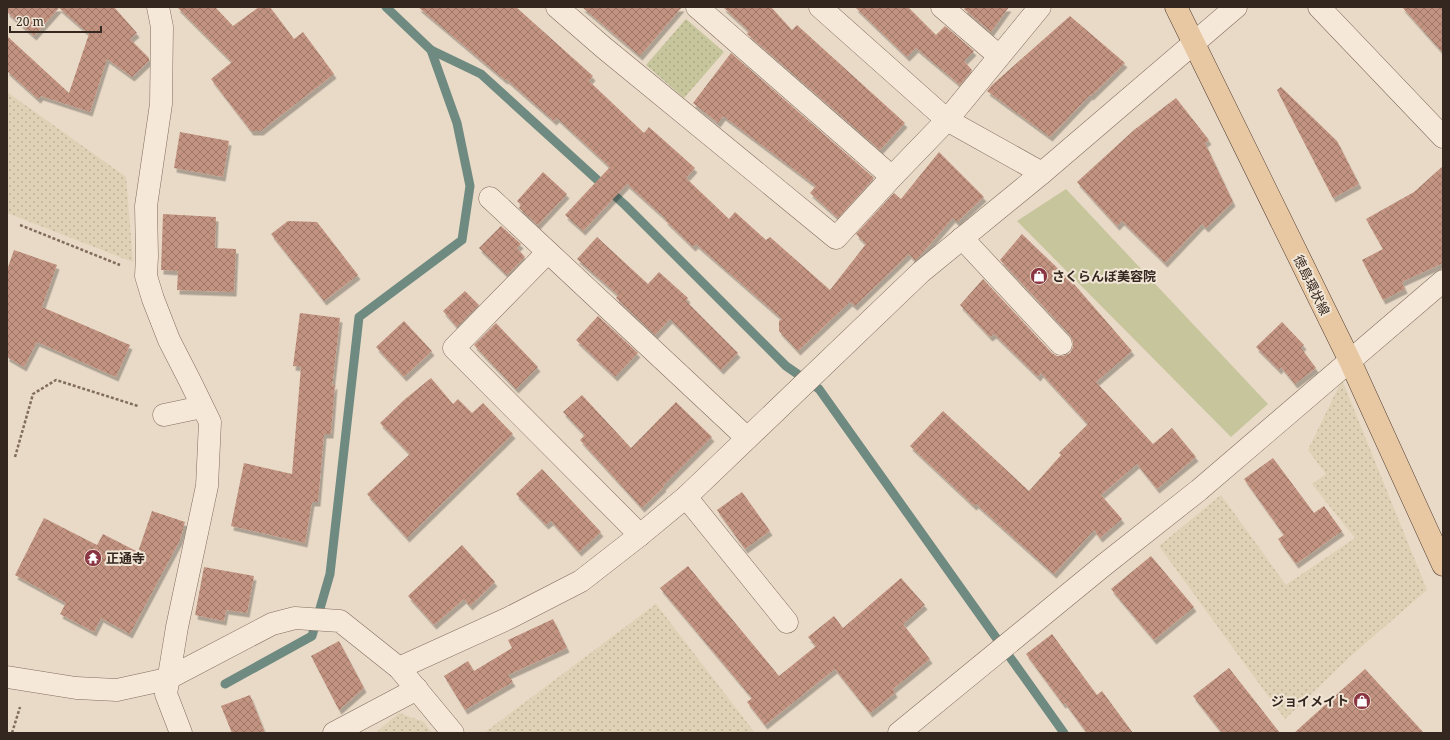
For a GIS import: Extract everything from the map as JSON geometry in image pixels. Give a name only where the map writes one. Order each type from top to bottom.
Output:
[{"type":"main road","name":"徳島環状線","points":[[1176,7],[1350,361],[1443,565]]},
{"type":"street","points":[[158,7],[162,27],[161,104],[146,206],[146,276],[153,300],[169,340],[210,422],[207,486],[176,627],[166,694],[181,733]]},
{"type":"street","points":[[557,7],[603,47],[836,238],[947,120],[1040,7]]},
{"type":"street","points":[[697,7],[892,177]]},
{"type":"street","points":[[820,7],[947,120],[1042,173]]},
{"type":"street","points":[[942,7],[999,56]]},
{"type":"street","points":[[399,668],[509,618],[582,581],[686,497],[921,272],[1042,173],[1236,7]]},
{"type":"street","points":[[1319,7],[1443,137]]},
{"type":"street","points":[[490,198],[747,438]]},
{"type":"street","points":[[962,238],[1061,344]]},
{"type":"street","points":[[548,252],[454,348],[640,535]]},
{"type":"street","points":[[899,733],[1104,564],[1199,490],[1443,281]]},
{"type":"street","points":[[164,415],[202,407]]},
{"type":"street","points":[[686,497],[787,622]]},
{"type":"street","points":[[7,676],[76,688],[116,690],[168,679],[272,624],[295,618],[340,620],[399,668],[453,733]]},
{"type":"street","points":[[334,733],[417,689]]},
{"type":"path","points":[[20,225],[146,276]]},
{"type":"path","points":[[15,457],[33,394],[56,380],[164,415]]},
{"type":"path","points":[[12,733],[20,706]]},
{"type":"shaded area","points":[[7,92],[126,177],[133,262],[7,213]]},
{"type":"shaded area","points":[[1342,380],[1427,590],[1353,654],[1285,719],[1159,546],[1221,495],[1286,585],[1355,538],[1312,484],[1326,474],[1308,450]]},
{"type":"shaded area","points":[[656,604],[755,733],[484,733]]},
{"type":"shaded area","points":[[399,713],[424,722],[432,733],[375,733]]},
{"type":"green space","points":[[686,19],[724,52],[684,98],[646,65]]},
{"type":"green space","points":[[1066,189],[1268,404],[1231,437],[1017,221]]},
{"type":"building","points":[[7,7],[114,7],[137,33],[130,39],[149,58],[149,61],[132,77],[107,59],[90,112],[41,96],[38,99],[7,71],[7,36],[69,93],[89,34],[59,8],[34,36],[7,12]]},
{"type":"building","points":[[177,7],[215,7],[233,26],[259,7],[270,7],[294,39],[303,32],[334,74],[261,131],[251,131],[211,79],[232,62]]},
{"type":"building","points":[[418,7],[516,7],[593,76],[589,81],[644,133],[649,127],[695,168],[686,178],[729,219],[735,212],[766,240],[770,237],[830,290],[866,244],[856,234],[894,193],[901,199],[939,152],[984,197],[957,222],[953,218],[915,261],[909,254],[855,306],[850,302],[798,351],[779,331],[779,321],[782,319],[696,244],[693,247],[665,220],[666,219],[627,184],[583,231],[565,215],[610,167],[557,118],[554,121],[506,79],[505,80]]},
{"type":"building","points":[[582,7],[682,7],[640,56]]},
{"type":"building","points":[[723,7],[771,7],[792,30],[797,25],[905,123],[880,150],[747,34],[749,31]]},
{"type":"building","points":[[855,7],[908,7],[936,35],[945,26],[974,51],[964,61],[972,70],[960,85],[916,48],[907,57]]},
{"type":"building","points":[[966,7],[1009,7],[991,32],[964,9]]},
{"type":"building","points":[[1402,7],[1443,7],[1443,53]]},
{"type":"building","points":[[1070,16],[1125,63],[1091,96],[1090,95],[1050,137],[987,91]]},
{"type":"building","points":[[731,53],[874,178],[838,218],[810,193],[816,186],[723,116],[718,123],[693,103]]},
{"type":"building","points":[[1281,87],[1337,141],[1359,184],[1333,198],[1277,90]]},
{"type":"building","points":[[1176,98],[1209,140],[1205,143],[1233,202],[1206,228],[1202,224],[1165,263],[1122,221],[1117,226],[1077,182],[1134,130]]},
{"type":"building","points":[[180,132],[229,141],[223,177],[174,168]]},
{"type":"building","points":[[1443,166],[1443,263],[1402,282],[1405,289],[1383,300],[1362,260],[1383,249],[1366,219],[1414,192]]},
{"type":"building","points":[[543,172],[567,194],[538,225],[519,208],[521,205],[517,201]]},
{"type":"building","points":[[163,214],[216,217],[215,248],[236,249],[234,292],[177,290],[178,271],[161,270]]},
{"type":"building","points":[[288,221],[317,222],[358,275],[324,301],[271,234]]},
{"type":"building","points":[[501,226],[521,244],[517,248],[525,257],[507,275],[479,248]]},
{"type":"building","points":[[1022,234],[1074,284],[1132,351],[1096,382],[1153,444],[1172,428],[1196,457],[1157,489],[1137,464],[1101,495],[1122,519],[1100,538],[1094,530],[1054,574],[976,504],[974,506],[910,446],[943,411],[1029,491],[1061,455],[1059,453],[1088,424],[1041,373],[1038,377],[994,334],[990,337],[960,305],[983,279],[1052,353],[1057,356],[1063,356],[1070,353],[1073,347],[1073,342],[1070,335],[1000,260]]},
{"type":"building","points":[[597,237],[648,284],[659,272],[688,298],[686,301],[738,353],[721,370],[670,319],[655,335],[616,298],[618,295],[577,259]]},
{"type":"building","points":[[14,250],[57,265],[42,307],[130,345],[116,377],[37,342],[24,367],[7,357],[7,270]]},
{"type":"building","points":[[465,291],[479,305],[457,327],[443,311]]},
{"type":"building","points":[[300,313],[340,318],[332,387],[335,384],[331,434],[324,434],[318,502],[312,502],[305,543],[231,526],[244,463],[292,474],[301,367],[293,366]]},
{"type":"building","points":[[598,316],[638,353],[615,377],[576,340]]},
{"type":"building","points":[[404,321],[432,351],[404,377],[376,347]]},
{"type":"building","points":[[1282,322],[1304,345],[1301,348],[1316,368],[1295,384],[1281,367],[1279,370],[1256,347]]},
{"type":"building","points":[[496,323],[538,367],[516,389],[474,345]]},
{"type":"building","points":[[431,378],[453,404],[458,399],[472,413],[483,403],[513,434],[407,538],[367,494],[410,454],[380,423],[404,400]]},
{"type":"building","points":[[582,395],[631,448],[676,402],[712,437],[642,508],[580,440],[585,435],[563,412]]},
{"type":"building","points":[[1273,458],[1314,513],[1324,506],[1342,531],[1296,564],[1278,539],[1284,535],[1244,479]]},
{"type":"building","points":[[542,469],[601,532],[579,552],[551,521],[546,525],[516,494]]},
{"type":"building","points":[[742,492],[770,531],[745,549],[717,510]]},
{"type":"building","points":[[152,511],[185,522],[180,540],[130,634],[101,618],[94,632],[60,614],[66,603],[15,575],[44,518],[97,545],[103,534],[138,552]]},
{"type":"building","points":[[462,545],[495,582],[470,606],[464,599],[434,625],[408,596]]},
{"type":"building","points":[[1151,556],[1194,607],[1154,640],[1111,589]]},
{"type":"building","points":[[688,566],[779,676],[816,646],[808,637],[834,616],[843,628],[901,578],[925,605],[903,624],[930,659],[893,689],[895,693],[870,713],[835,669],[765,725],[747,702],[752,698],[660,588]]},
{"type":"building","points":[[204,567],[254,576],[247,613],[226,610],[224,621],[195,615]]},
{"type":"building","points":[[553,619],[567,648],[508,675],[513,682],[465,710],[444,676],[468,661],[474,671],[512,648],[508,640]]},
{"type":"building","points":[[1052,634],[1097,695],[1102,691],[1133,733],[1087,733],[1065,703],[1063,704],[1026,654]]},
{"type":"building","points":[[339,641],[364,688],[339,710],[311,656]]},
{"type":"building","points":[[1229,668],[1280,733],[1222,733],[1193,696]]},
{"type":"building","name":"ジョイメイト","points":[[1365,669],[1424,733],[1294,733]]},
{"type":"building","points":[[250,695],[265,733],[232,733],[221,706]]},
{"type":"waterway","points":[[225,684],[312,636],[330,574],[359,317],[462,240],[470,186],[457,123],[431,50],[386,7]]},
{"type":"waterway","points":[[431,50],[481,74],[625,205],[786,366],[819,389],[1064,733]]},
{"type":"place","name":"さくらんぼ美容院","points":[[1039,276]]},
{"type":"place","name":"正通寺","points":[[93,558]]},
{"type":"place","name":"ジョイメイト","points":[[1362,701]]}]
